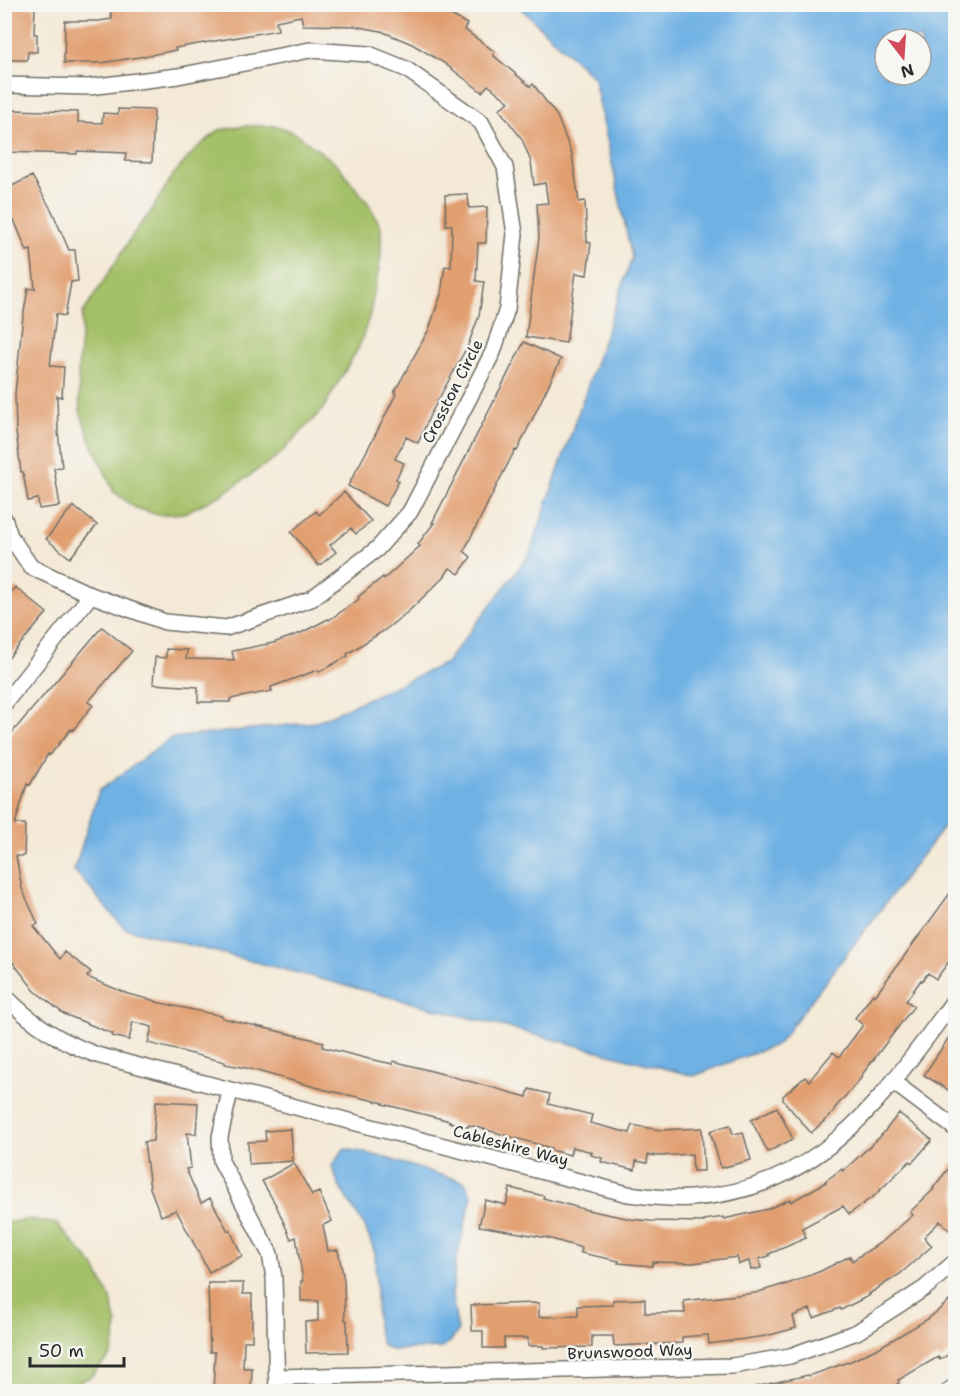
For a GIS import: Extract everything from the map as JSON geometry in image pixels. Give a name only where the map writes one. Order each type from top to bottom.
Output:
[{"type":"street","name":"Crosston Circle","points":[[4,85],[89,87],[178,76],[310,50],[369,54],[406,69],[481,122],[505,167],[515,234],[507,309],[493,352],[410,512],[377,549],[311,599],[226,628],[165,622],[91,595],[31,567],[10,536],[4,518]]},
{"type":"street","points":[[4,704],[91,595]]},
{"type":"street","name":"Cableshire Way","points":[[4,995],[25,1017],[67,1044],[97,1055],[628,1194],[690,1198],[744,1190],[786,1174],[833,1144],[893,1082],[956,998]]},
{"type":"street","points":[[893,1082],[956,1129]]},
{"type":"street","points":[[230,1091],[220,1137],[221,1161],[270,1254],[274,1278],[277,1384]]},
{"type":"street","name":"Brunswood Way","points":[[277,1384],[665,1369],[744,1364],[790,1356],[857,1332],[925,1288],[956,1261]]},
{"type":"green space","points":[[244,126],[277,126],[295,133],[337,164],[368,203],[381,227],[381,257],[370,314],[359,347],[323,409],[278,456],[221,495],[184,513],[158,515],[134,507],[114,492],[91,442],[80,411],[78,372],[83,313],[173,175],[196,149],[219,130]]},
{"type":"green space","points":[[31,1219],[57,1224],[94,1266],[111,1299],[117,1325],[112,1354],[90,1377],[62,1389],[5,1391],[5,1223]]},
{"type":"water","points":[[517,5],[955,5],[955,812],[778,1044],[694,1076],[124,928],[74,870],[99,791],[171,738],[316,722],[446,663],[529,555],[632,258],[594,78]]},
{"type":"water","points":[[344,1149],[374,1155],[464,1181],[472,1196],[456,1260],[452,1296],[458,1331],[450,1342],[441,1348],[391,1350],[382,1345],[377,1327],[375,1253],[365,1227],[339,1186],[332,1166]]},
{"type":"building","points":[[4,4],[26,4],[26,7],[35,7],[34,34],[37,34],[37,52],[28,52],[27,60],[4,60]]},
{"type":"building","points":[[141,4],[166,4],[167,8],[183,4],[427,4],[467,24],[464,29],[495,52],[493,55],[530,86],[533,84],[557,116],[572,154],[579,202],[585,201],[587,242],[591,243],[587,275],[576,273],[566,343],[526,337],[539,238],[537,204],[548,203],[545,183],[534,185],[531,162],[522,139],[499,109],[509,102],[488,85],[482,92],[444,63],[412,44],[381,31],[354,26],[303,25],[301,16],[276,21],[278,30],[101,63],[64,63],[65,21],[112,19],[110,9]]},
{"type":"building","points":[[118,109],[154,110],[152,162],[125,161],[126,153],[4,152],[4,112],[13,112],[13,110],[78,112],[78,122],[102,123],[103,113],[118,114]]},
{"type":"building","points":[[32,176],[52,211],[69,250],[75,250],[78,281],[71,282],[65,316],[56,314],[50,366],[64,367],[62,397],[57,396],[62,467],[54,468],[60,506],[39,509],[38,499],[28,501],[23,472],[21,472],[16,432],[15,394],[22,324],[28,288],[35,289],[31,250],[27,251],[14,220],[10,221],[4,210],[4,190]]},
{"type":"building","points":[[468,194],[469,208],[487,207],[486,243],[478,243],[476,281],[484,282],[479,316],[468,345],[430,415],[418,443],[406,437],[395,459],[404,463],[396,479],[399,481],[385,506],[348,486],[429,329],[441,294],[445,266],[451,267],[452,225],[446,225],[445,195]]},
{"type":"building","points":[[524,342],[561,359],[517,451],[515,450],[464,551],[471,557],[459,574],[450,568],[444,577],[410,610],[385,630],[347,654],[348,656],[319,672],[318,670],[271,687],[272,691],[230,699],[230,702],[198,702],[198,687],[153,684],[155,657],[166,658],[166,649],[187,650],[186,659],[234,660],[232,651],[273,643],[301,633],[329,620],[359,599],[358,597],[383,577],[384,579],[420,546],[418,544],[434,523],[432,523]]},
{"type":"building","points":[[344,492],[371,521],[356,534],[351,528],[330,545],[336,552],[319,566],[291,532],[316,511],[319,515]]},
{"type":"building","points":[[73,506],[97,525],[70,558],[46,539]]},
{"type":"building","points":[[15,587],[47,613],[4,663],[4,600]]},
{"type":"building","points":[[102,627],[132,651],[88,702],[93,705],[73,730],[71,729],[50,755],[48,754],[30,785],[27,784],[15,824],[25,824],[24,856],[16,856],[22,889],[38,924],[33,926],[60,959],[65,952],[91,972],[87,977],[128,994],[156,1002],[324,1042],[322,1047],[393,1064],[393,1061],[527,1097],[529,1089],[550,1094],[548,1104],[592,1115],[590,1123],[630,1133],[632,1125],[660,1130],[702,1128],[704,1171],[693,1171],[692,1154],[648,1155],[647,1163],[636,1161],[635,1170],[601,1162],[602,1158],[591,1155],[592,1152],[572,1147],[570,1155],[469,1125],[468,1127],[384,1103],[148,1043],[152,1027],[133,1022],[129,1040],[112,1036],[113,1034],[64,1014],[35,991],[4,951],[4,742]]},
{"type":"building","points":[[956,885],[956,964],[950,960],[936,979],[928,973],[921,980],[906,1001],[914,1006],[862,1077],[834,1109],[835,1111],[811,1133],[783,1100],[783,1096],[805,1077],[809,1081],[833,1052],[839,1057],[863,1025],[855,1018],[873,994],[875,996]]},
{"type":"building","points":[[949,1037],[956,1041],[956,1095],[924,1075]]},
{"type":"building","points":[[156,1101],[198,1103],[196,1134],[187,1133],[191,1168],[186,1169],[201,1203],[210,1198],[228,1231],[230,1230],[242,1256],[209,1272],[176,1210],[161,1216],[150,1188],[144,1142],[153,1141]]},
{"type":"building","points":[[777,1107],[793,1139],[768,1152],[751,1120]]},
{"type":"building","points":[[899,1113],[932,1140],[912,1163],[910,1161],[874,1196],[849,1214],[843,1206],[802,1228],[806,1238],[759,1259],[761,1268],[751,1270],[749,1261],[739,1264],[737,1257],[693,1263],[653,1262],[652,1266],[618,1263],[619,1261],[581,1253],[582,1248],[548,1238],[479,1226],[485,1200],[506,1205],[510,1188],[587,1210],[650,1221],[704,1222],[704,1220],[724,1217],[724,1219],[768,1209],[790,1199],[791,1202],[826,1182],[842,1169],[843,1171],[880,1137]]},
{"type":"building","points":[[730,1125],[733,1134],[743,1132],[751,1160],[721,1168],[710,1131]]},
{"type":"building","points":[[291,1129],[293,1161],[249,1164],[248,1142],[266,1141],[265,1131]]},
{"type":"building","points":[[956,1159],[956,1226],[950,1231],[940,1221],[924,1237],[932,1246],[900,1274],[870,1295],[841,1310],[840,1308],[814,1318],[810,1309],[793,1316],[796,1328],[766,1336],[709,1344],[708,1335],[682,1337],[682,1343],[614,1346],[613,1336],[592,1336],[592,1347],[543,1348],[543,1346],[528,1346],[528,1338],[504,1338],[504,1348],[483,1348],[483,1331],[472,1331],[471,1305],[539,1303],[539,1317],[578,1316],[578,1306],[613,1305],[613,1300],[645,1299],[645,1313],[685,1313],[684,1301],[755,1293],[785,1285],[821,1271],[850,1256],[852,1261],[883,1241],[913,1215],[910,1212],[934,1189]]},
{"type":"building","points":[[294,1163],[312,1195],[319,1192],[332,1221],[323,1225],[328,1251],[338,1250],[344,1280],[348,1352],[306,1353],[305,1322],[318,1321],[318,1301],[301,1301],[301,1281],[303,1281],[296,1237],[291,1239],[262,1181]]},
{"type":"building","points":[[208,1283],[243,1283],[243,1294],[252,1294],[252,1341],[244,1341],[243,1368],[252,1368],[251,1392],[213,1392],[215,1352],[210,1352]]},
{"type":"building","points":[[956,1295],[956,1349],[940,1360],[938,1357],[898,1380],[899,1383],[882,1392],[870,1392],[868,1386],[853,1392],[756,1392],[755,1387],[809,1376],[851,1361],[880,1347],[928,1319]]}]
